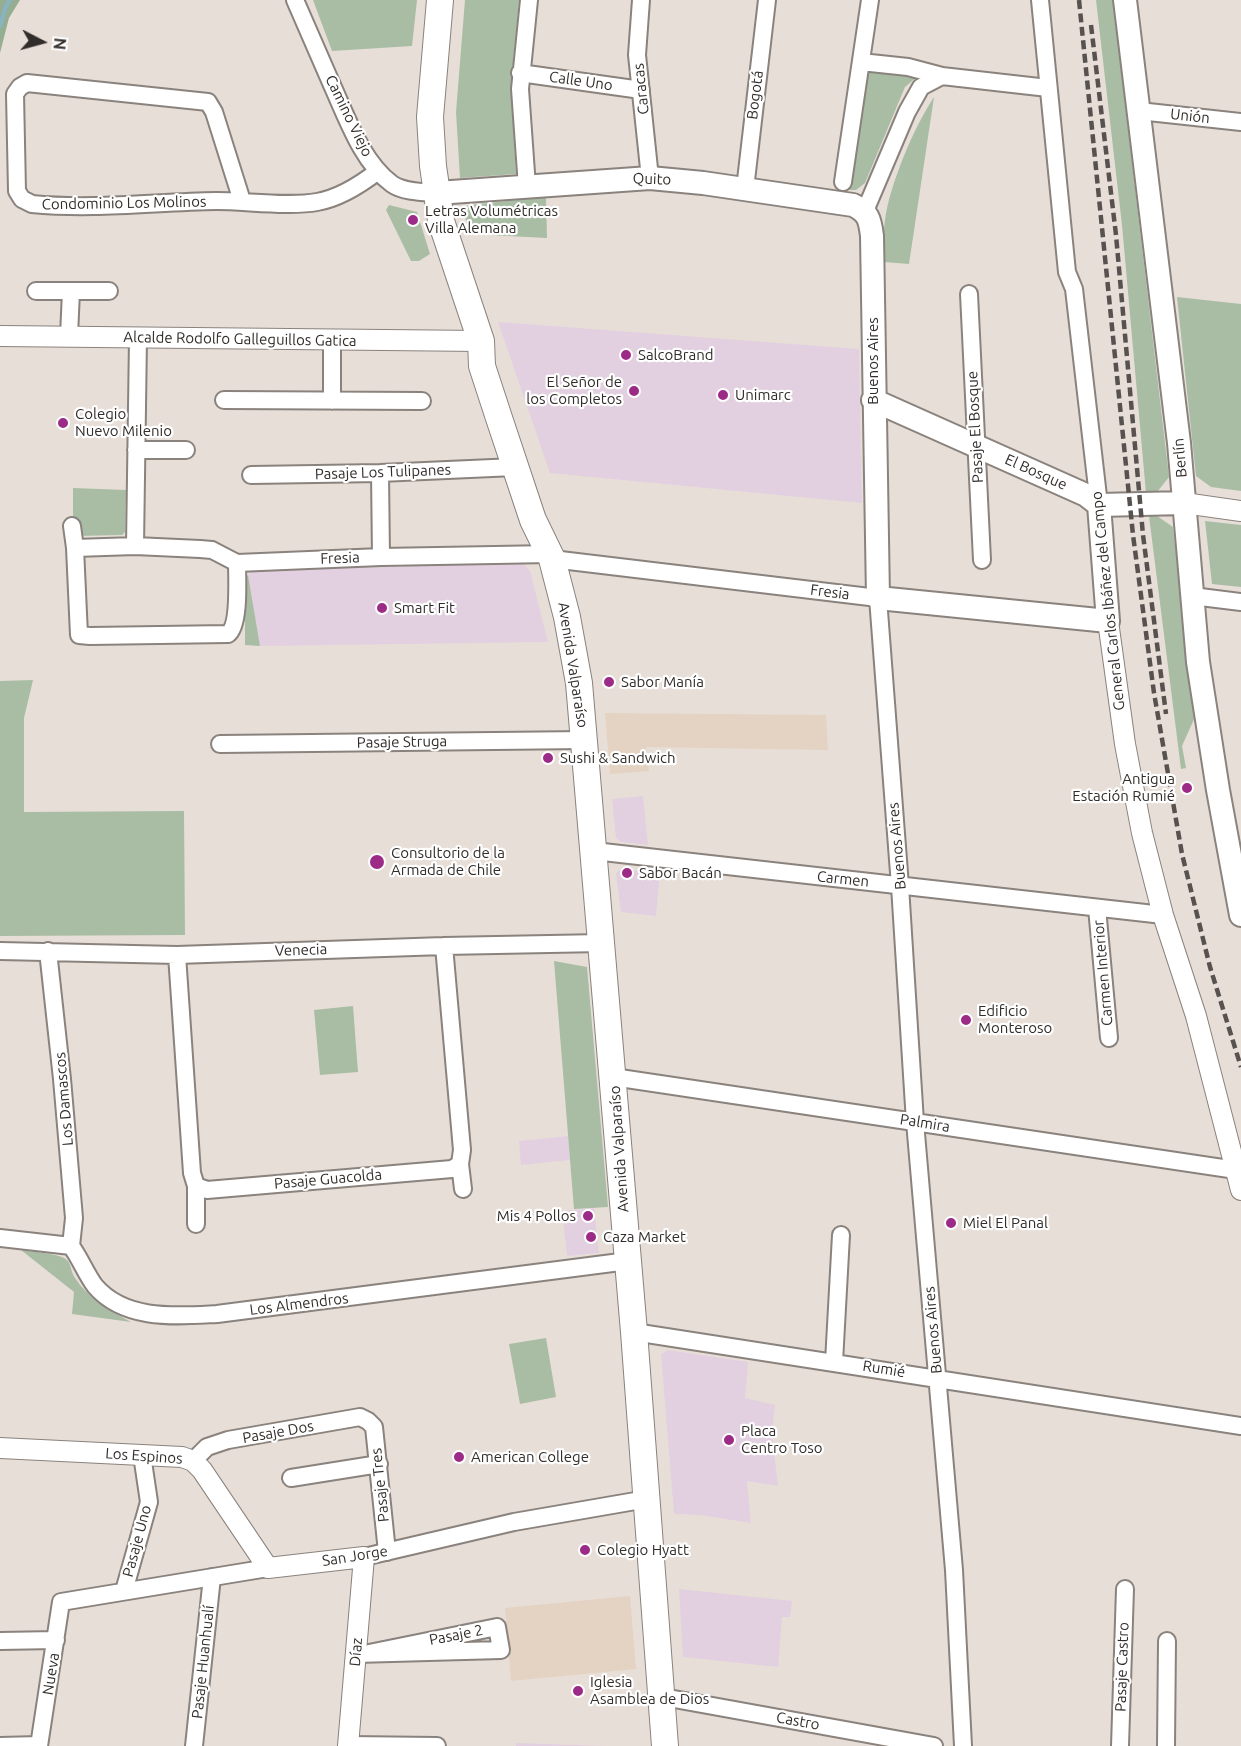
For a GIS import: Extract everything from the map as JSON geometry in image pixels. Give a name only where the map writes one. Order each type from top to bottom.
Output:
[{"type":"main road","name":"Avenida Valparaíso","points":[[440,0],[430,117],[436,193],[447,243],[481,341],[482,366],[533,520],[552,557]]},
{"type":"main road","name":"Berlín","points":[[1125,0],[1177,431],[1198,662],[1241,915]]},
{"type":"main road","name":"Quito","points":[[436,193],[650,177],[852,205],[866,211]]},
{"type":"main road","name":"Buenos Aires","points":[[866,211],[872,236],[878,598]]},
{"type":"main road","name":"Avenida Valparaíso","points":[[481,341],[494,357],[550,523],[552,557],[574,655],[585,740],[602,943],[663,1696],[665,1746]]},
{"type":"main road","name":"El Bosque","points":[[873,400],[1086,495],[1099,505]]},
{"type":"main road","points":[[1099,505],[1184,503]]},
{"type":"main road","name":"General Carlos Ibáñez del Campo","points":[[1099,505],[1108,621]]},
{"type":"main road","name":"Fresia","points":[[878,598],[1108,621]]},
{"type":"street","name":"Camino Viejo","points":[[295,0],[342,106],[365,153],[378,171],[393,185],[436,193]]},
{"type":"street","points":[[527,187],[520,116],[520,73],[529,0]]},
{"type":"street","name":"Caracas","points":[[641,0],[637,55],[650,177]]},
{"type":"street","name":"Bogotá","points":[[744,189],[767,0]]},
{"type":"street","points":[[843,182],[870,0]]},
{"type":"street","name":"General Carlos Ibáñez del Campo","points":[[1040,0],[1067,272],[1074,289],[1099,505]]},
{"type":"street","points":[[861,63],[908,67],[942,76],[1048,88]]},
{"type":"street","name":"Calle Uno","points":[[520,73],[641,90]]},
{"type":"street","points":[[866,211],[907,112],[921,87],[942,76]]},
{"type":"street","name":"Condominio Los Molinos","points":[[242,201],[214,112],[208,102],[27,83],[15,94],[17,191],[22,200],[32,204],[315,202],[360,185],[378,171]]},
{"type":"street","name":"Unión","points":[[1139,111],[1241,122]]},
{"type":"street","points":[[36,291],[109,291]]},
{"type":"street","points":[[69,336],[71,291]]},
{"type":"street","name":"Pasaje El Bosque","points":[[969,294],[982,560]]},
{"type":"street","name":"Alcalde Rodolfo Galleguillos Gatica","points":[[0,336],[481,341]]},
{"type":"street","points":[[135,546],[138,338]]},
{"type":"street","points":[[332,340],[332,400]]},
{"type":"street","points":[[224,400],[422,401]]},
{"type":"street","points":[[136,450],[186,450]]},
{"type":"street","name":"Pasaje Los Tulipanes","points":[[251,475],[380,473],[515,467]]},
{"type":"street","points":[[380,473],[381,557]]},
{"type":"street","points":[[1184,503],[1241,511]]},
{"type":"street","points":[[72,526],[79,635],[228,634],[232,632],[235,621],[237,563],[212,550],[135,546],[75,548]]},
{"type":"street","name":"Fresia","points":[[237,563],[381,557],[552,557],[878,598]]},
{"type":"street","points":[[1192,596],[1241,602]]},
{"type":"street","name":"Buenos Aires","points":[[878,598],[915,1122],[954,1570],[963,1746]]},
{"type":"street","name":"General Carlos Ibáñez del Campo","points":[[1108,621],[1129,766],[1142,833],[1163,915],[1196,1016],[1241,1190]]},
{"type":"street","name":"Pasaje Struga","points":[[219,744],[585,740]]},
{"type":"street","name":"Carmen","points":[[594,851],[1163,915]]},
{"type":"street","name":"Carmen Interior","points":[[1097,908],[1109,1038]]},
{"type":"street","name":"Venecia","points":[[0,951],[177,955],[602,943]]},
{"type":"street","points":[[444,946],[462,1150],[460,1164],[463,1189]]},
{"type":"street","name":"Los Damascos","points":[[48,951],[63,1079],[74,1218],[71,1246]]},
{"type":"street","points":[[177,955],[192,1173],[196,1186],[196,1224]]},
{"type":"street","name":"Palmira","points":[[613,1077],[1236,1170]]},
{"type":"street","name":"Pasaje Guacolda","points":[[196,1186],[207,1190],[452,1169],[460,1164]]},
{"type":"street","points":[[834,1362],[841,1235]]},
{"type":"street","points":[[0,1238],[71,1246]]},
{"type":"street","name":"Los Almendros","points":[[71,1246],[95,1285],[111,1300],[130,1310],[157,1315],[217,1314],[628,1261]]},
{"type":"street","name":"Rumié","points":[[634,1332],[937,1377],[1241,1426]]},
{"type":"street","name":"Pasaje Dos","points":[[193,1461],[207,1447],[228,1440],[360,1417],[368,1421]]},
{"type":"street","name":"Pasaje Tres","points":[[368,1421],[374,1427],[387,1552]]},
{"type":"street","name":"Los Espinos","points":[[0,1448],[182,1457],[193,1461],[202,1470],[268,1568]]},
{"type":"street","name":"Pasaje Uno","points":[[124,1591],[149,1502],[142,1455]]},
{"type":"street","points":[[291,1478],[379,1464]]},
{"type":"street","name":"San Jorge","points":[[61,1602],[268,1568],[364,1557],[514,1522],[646,1499]]},
{"type":"street","name":"Díaz","points":[[348,1745],[363,1653],[364,1557]]},
{"type":"street","name":"Pasaje Huanhualí","points":[[194,1746],[212,1577]]},
{"type":"street","name":"Pasaje Castro","points":[[1120,1746],[1125,1589]]},
{"type":"street","name":"Nueva","points":[[39,1746],[61,1602]]},
{"type":"street","name":"Pasaje 2","points":[[497,1627],[501,1650],[477,1650],[363,1653],[497,1627]]},
{"type":"street","points":[[0,1641],[56,1640]]},
{"type":"street","points":[[1166,1746],[1167,1641]]},
{"type":"street","name":"Castro","points":[[663,1696],[934,1746]]},
{"type":"street","points":[[348,1745],[437,1746]]},
{"type":"street","points":[[0,1746],[39,1746]]},
{"type":"shaded area","points":[[498,322],[859,349],[862,503],[550,473]]},
{"type":"shaded area","points":[[522,561],[530,571],[548,642],[260,646],[248,575],[256,565]]},
{"type":"shaded area","points":[[605,713],[826,715],[828,750],[646,747],[649,771],[610,774]]},
{"type":"shaded area","points":[[643,796],[648,845],[621,842],[616,838],[612,799]]},
{"type":"shaded area","points":[[621,869],[660,873],[656,916],[621,912],[616,873]]},
{"type":"shaded area","points":[[568,1136],[570,1160],[521,1165],[519,1141]]},
{"type":"shaded area","points":[[594,1208],[599,1253],[567,1256],[562,1211]]},
{"type":"shaded area","points":[[668,1350],[748,1362],[745,1398],[775,1405],[772,1434],[778,1486],[747,1481],[751,1523],[700,1515],[674,1514],[661,1354]]},
{"type":"shaded area","points":[[679,1589],[792,1601],[790,1617],[782,1617],[778,1667],[683,1657]]},
{"type":"shaded area","points":[[630,1596],[636,1669],[511,1681],[505,1608]]},
{"type":"shaded area","points":[[516,1743],[604,1746],[516,1746]]},
{"type":"green space","points":[[0,0],[20,0],[9,18],[0,53]]},
{"type":"green space","points":[[313,0],[417,0],[412,46],[332,51]]},
{"type":"green space","points":[[465,0],[519,0],[511,85],[516,174],[460,178],[456,112]]},
{"type":"green space","points":[[1096,0],[1113,0],[1169,477],[1157,492],[1146,493],[1122,225]]},
{"type":"green space","points":[[863,70],[918,76],[905,87],[865,183],[856,190],[845,190]]},
{"type":"green space","points":[[934,97],[909,264],[884,262],[884,225],[897,173],[926,109]]},
{"type":"green space","points":[[546,197],[547,238],[469,234],[464,211],[468,205]]},
{"type":"green space","points":[[389,205],[417,212],[430,254],[419,261],[411,261],[386,210]]},
{"type":"green space","points":[[1177,297],[1241,304],[1241,491],[1211,487],[1196,476]]},
{"type":"green space","points":[[73,488],[126,490],[125,532],[122,535],[76,536],[73,522]]},
{"type":"green space","points":[[1149,516],[1157,516],[1173,527],[1195,717],[1182,746],[1186,768],[1181,769]]},
{"type":"green space","points":[[1205,521],[1241,525],[1241,587],[1212,584]]},
{"type":"green space","points":[[248,575],[260,646],[245,645],[245,578]]},
{"type":"green space","points":[[33,680],[24,718],[24,812],[184,811],[185,935],[0,936],[0,681]]},
{"type":"green space","points":[[554,961],[587,967],[608,1207],[574,1209]]},
{"type":"green space","points":[[353,1006],[358,1072],[320,1075],[314,1010]]},
{"type":"green space","points":[[21,1250],[64,1258],[86,1292],[107,1309],[131,1322],[72,1314],[74,1292]]},
{"type":"green space","points":[[546,1338],[556,1397],[520,1404],[509,1344]]},
{"type":"waterway","points":[[0,26],[10,0]]},
{"type":"railway","points":[[1079,0],[1133,535],[1154,693],[1182,854],[1210,967],[1241,1067]]},
{"type":"railway","points":[[1091,25],[1116,235],[1143,535],[1166,714]]},
{"type":"place","name":"Letras Volumétricas Villa Alemana","points":[[413,220]]},
{"type":"place","name":"SalcoBrand","points":[[626,355]]},
{"type":"place","name":"El Señor de los Completos","points":[[634,391]]},
{"type":"place","name":"Unimarc","points":[[723,395]]},
{"type":"place","name":"Colegio Nuevo Milenio","points":[[63,423]]},
{"type":"place","name":"Smart Fit","points":[[382,608]]},
{"type":"place","name":"Sabor Manía","points":[[609,682]]},
{"type":"place","name":"Sushi & Sandwich","points":[[548,758]]},
{"type":"place","name":"Antigua Estación Rumié","points":[[1187,788]]},
{"type":"place","name":"Consultorio de la Armada de Chile","points":[[377,862]]},
{"type":"place","name":"Sabor Bacán","points":[[627,873]]},
{"type":"place","name":"Edificio Monteroso","points":[[966,1020]]},
{"type":"place","name":"Mis 4 Pollos","points":[[588,1216]]},
{"type":"place","name":"Miel El Panal","points":[[951,1223]]},
{"type":"place","name":"Caza Market","points":[[591,1237]]},
{"type":"place","name":"Placa Centro Toso","points":[[729,1440]]},
{"type":"place","name":"American College","points":[[459,1457]]},
{"type":"place","name":"Colegio Hyatt","points":[[585,1550]]},
{"type":"place","name":"Iglesia Asamblea de Dios","points":[[578,1691]]}]
